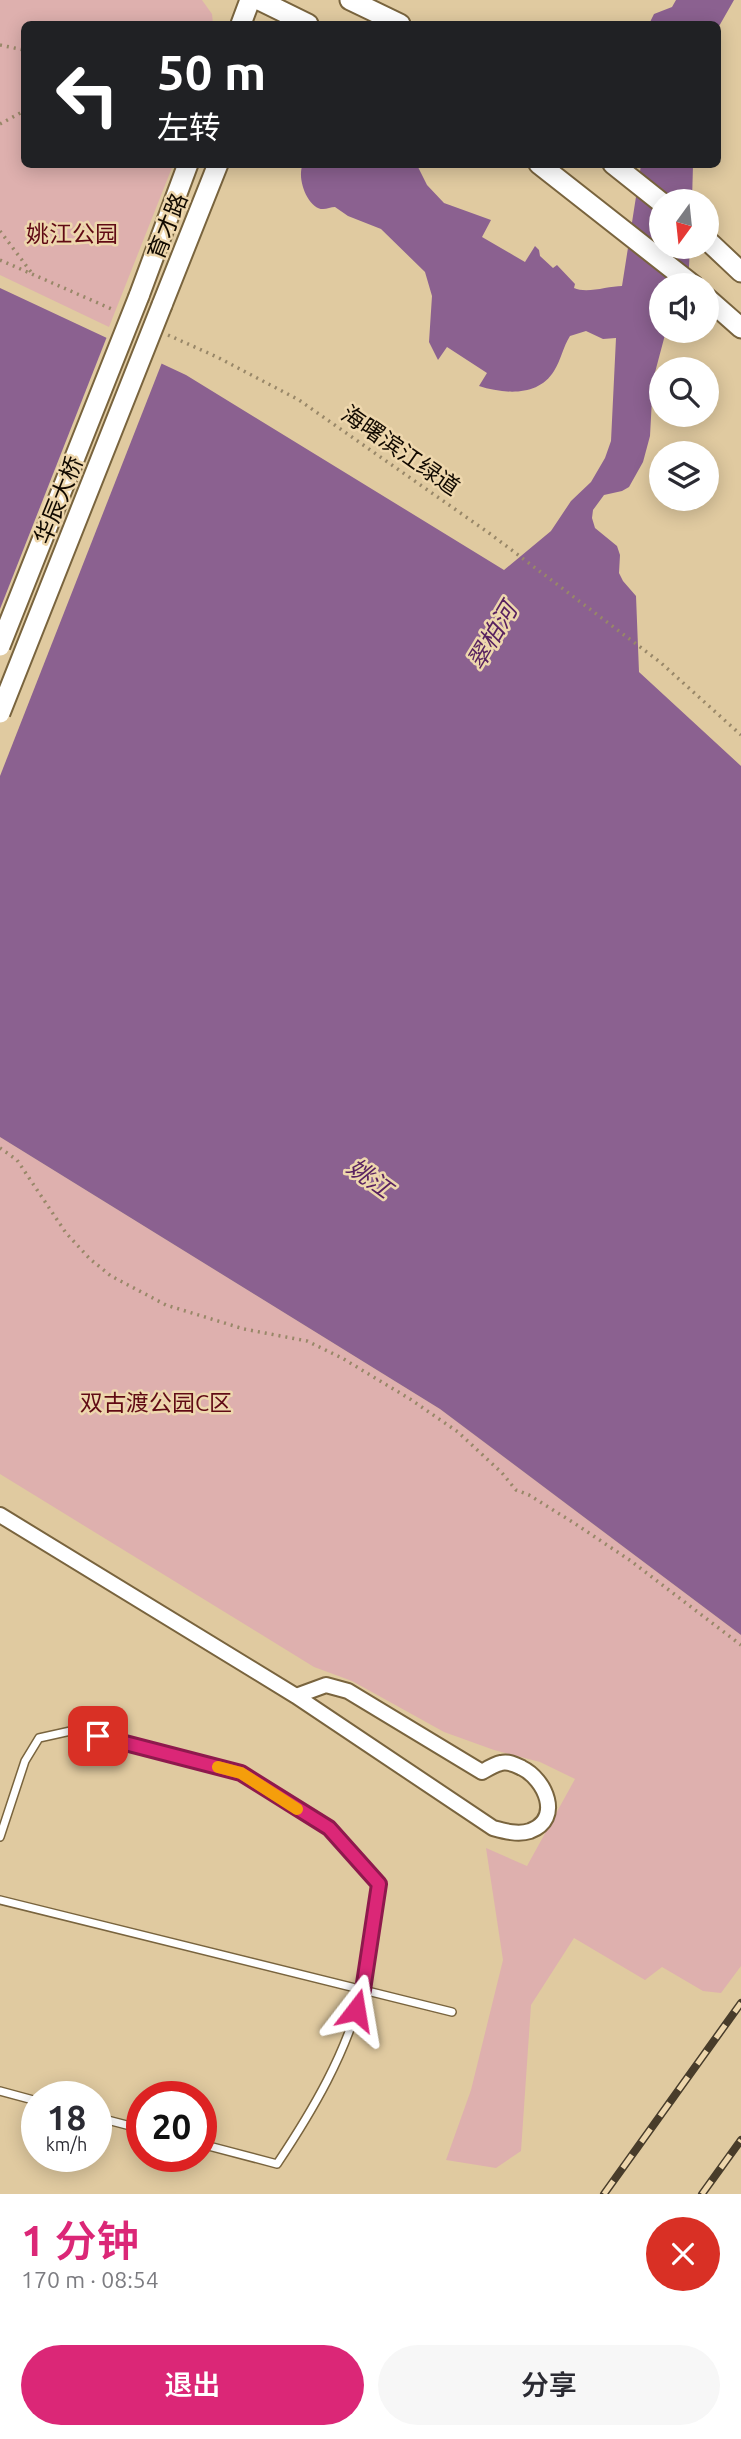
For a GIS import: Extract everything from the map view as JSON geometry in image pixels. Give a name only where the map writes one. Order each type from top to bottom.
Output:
[{"type":"main road","points":[[242,21],[250,0]]},
{"type":"main road","points":[[258,0],[301,21]]},
{"type":"main road","points":[[351,0],[394,21]]},
{"type":"main road","name":"育才路","points":[[139,296],[187,168]]},
{"type":"main road","name":"育才路","points":[[162,305],[216,168]]},
{"type":"main road","points":[[543,168],[678,273]]},
{"type":"main road","points":[[618,168],[649,192]]},
{"type":"main road","points":[[719,251],[741,272]]},
{"type":"main road","name":"华辰大桥","points":[[0,646],[139,296]]},
{"type":"main road","name":"华辰大桥","points":[[0,713],[162,305]]},
{"type":"main road","points":[[719,309],[741,328]]},
{"type":"street","points":[[0,1515],[296,1696],[493,1828],[510,1833],[530,1831],[543,1822],[548,1808],[547,1794],[530,1772],[513,1764],[502,1763],[482,1772],[348,1691],[326,1685],[296,1696]]},
{"type":"lane","points":[[0,1837],[25,1761],[40,1738],[75,1730],[241,1773],[329,1828],[379,1884],[363,1990],[344,2049],[302,2127],[277,2164],[217,2148]]},
{"type":"lane","points":[[0,1900],[452,2011]]},
{"type":"lane","points":[[0,2091],[21,2097]]},
{"type":"path","points":[[0,45],[21,49]]},
{"type":"path","points":[[0,124],[21,113]]},
{"type":"path","points":[[0,231],[33,274]]},
{"type":"path","points":[[0,260],[122,314]]},
{"type":"path","name":"海曙滨江绿道","points":[[158,330],[299,400],[502,542],[656,659],[741,736]]},
{"type":"path","points":[[0,1148],[17,1160],[66,1233],[90,1259],[111,1276],[166,1305],[244,1329],[307,1341],[353,1365],[458,1432],[502,1473],[516,1490],[541,1502],[620,1554],[741,1645]]},
{"type":"green space","name":"姚江公园","points":[[0,0],[202,0],[212,14],[213,21],[21,21],[21,168],[172,168],[109,327],[0,275]]},
{"type":"green space","name":"双古渡公园C区","points":[[0,1137],[440,1409],[741,1635],[741,1966],[721,1993],[703,1991],[662,1967],[645,1980],[574,1938],[531,2005],[521,2151],[496,2168],[446,2160],[471,2090],[503,1960],[486,1848],[527,1866],[575,1779],[540,1762],[494,1750],[444,1732],[352,1681],[314,1667],[0,1474]]},
{"type":"water","points":[[676,0],[734,0],[721,23],[650,21],[654,14],[672,7]]},
{"type":"water","points":[[302,168],[418,168],[427,185],[444,203],[491,220],[482,237],[525,262],[535,246],[540,256],[553,268],[557,265],[575,284],[574,288],[585,290],[622,286],[641,168],[693,168],[692,189],[649,189],[649,259],[689,259],[689,273],[649,273],[649,343],[663,343],[659,357],[649,357],[650,436],[643,462],[629,487],[604,495],[593,510],[592,518],[595,528],[617,546],[620,555],[619,573],[636,596],[639,672],[741,766],[741,1635],[440,1409],[0,1137],[0,288],[186,375],[504,570],[551,531],[571,501],[591,482],[611,441],[616,338],[603,339],[586,331],[570,336],[554,371],[539,385],[530,389],[509,392],[479,386],[487,373],[447,347],[438,360],[429,342],[432,296],[425,272],[381,229],[348,216],[335,207],[318,208],[308,198],[301,177]]},
{"type":"pier","points":[[108,334],[163,360],[0,776],[0,609]]},
{"type":"railway","points":[[604,2194],[741,2003]]},
{"type":"railway","points":[[702,2194],[741,2140]]},
{"type":"slow traffic","points":[[218,1767],[241,1773],[297,1809]]},
{"type":"route","points":[[98,1736],[241,1773],[329,1828],[379,1884],[363,1990],[356,2010]]},
{"type":"water label","name":"翠柏河","points":[[492,636]]},
{"type":"water label","name":"姚江","points":[[370,1178]]}]
